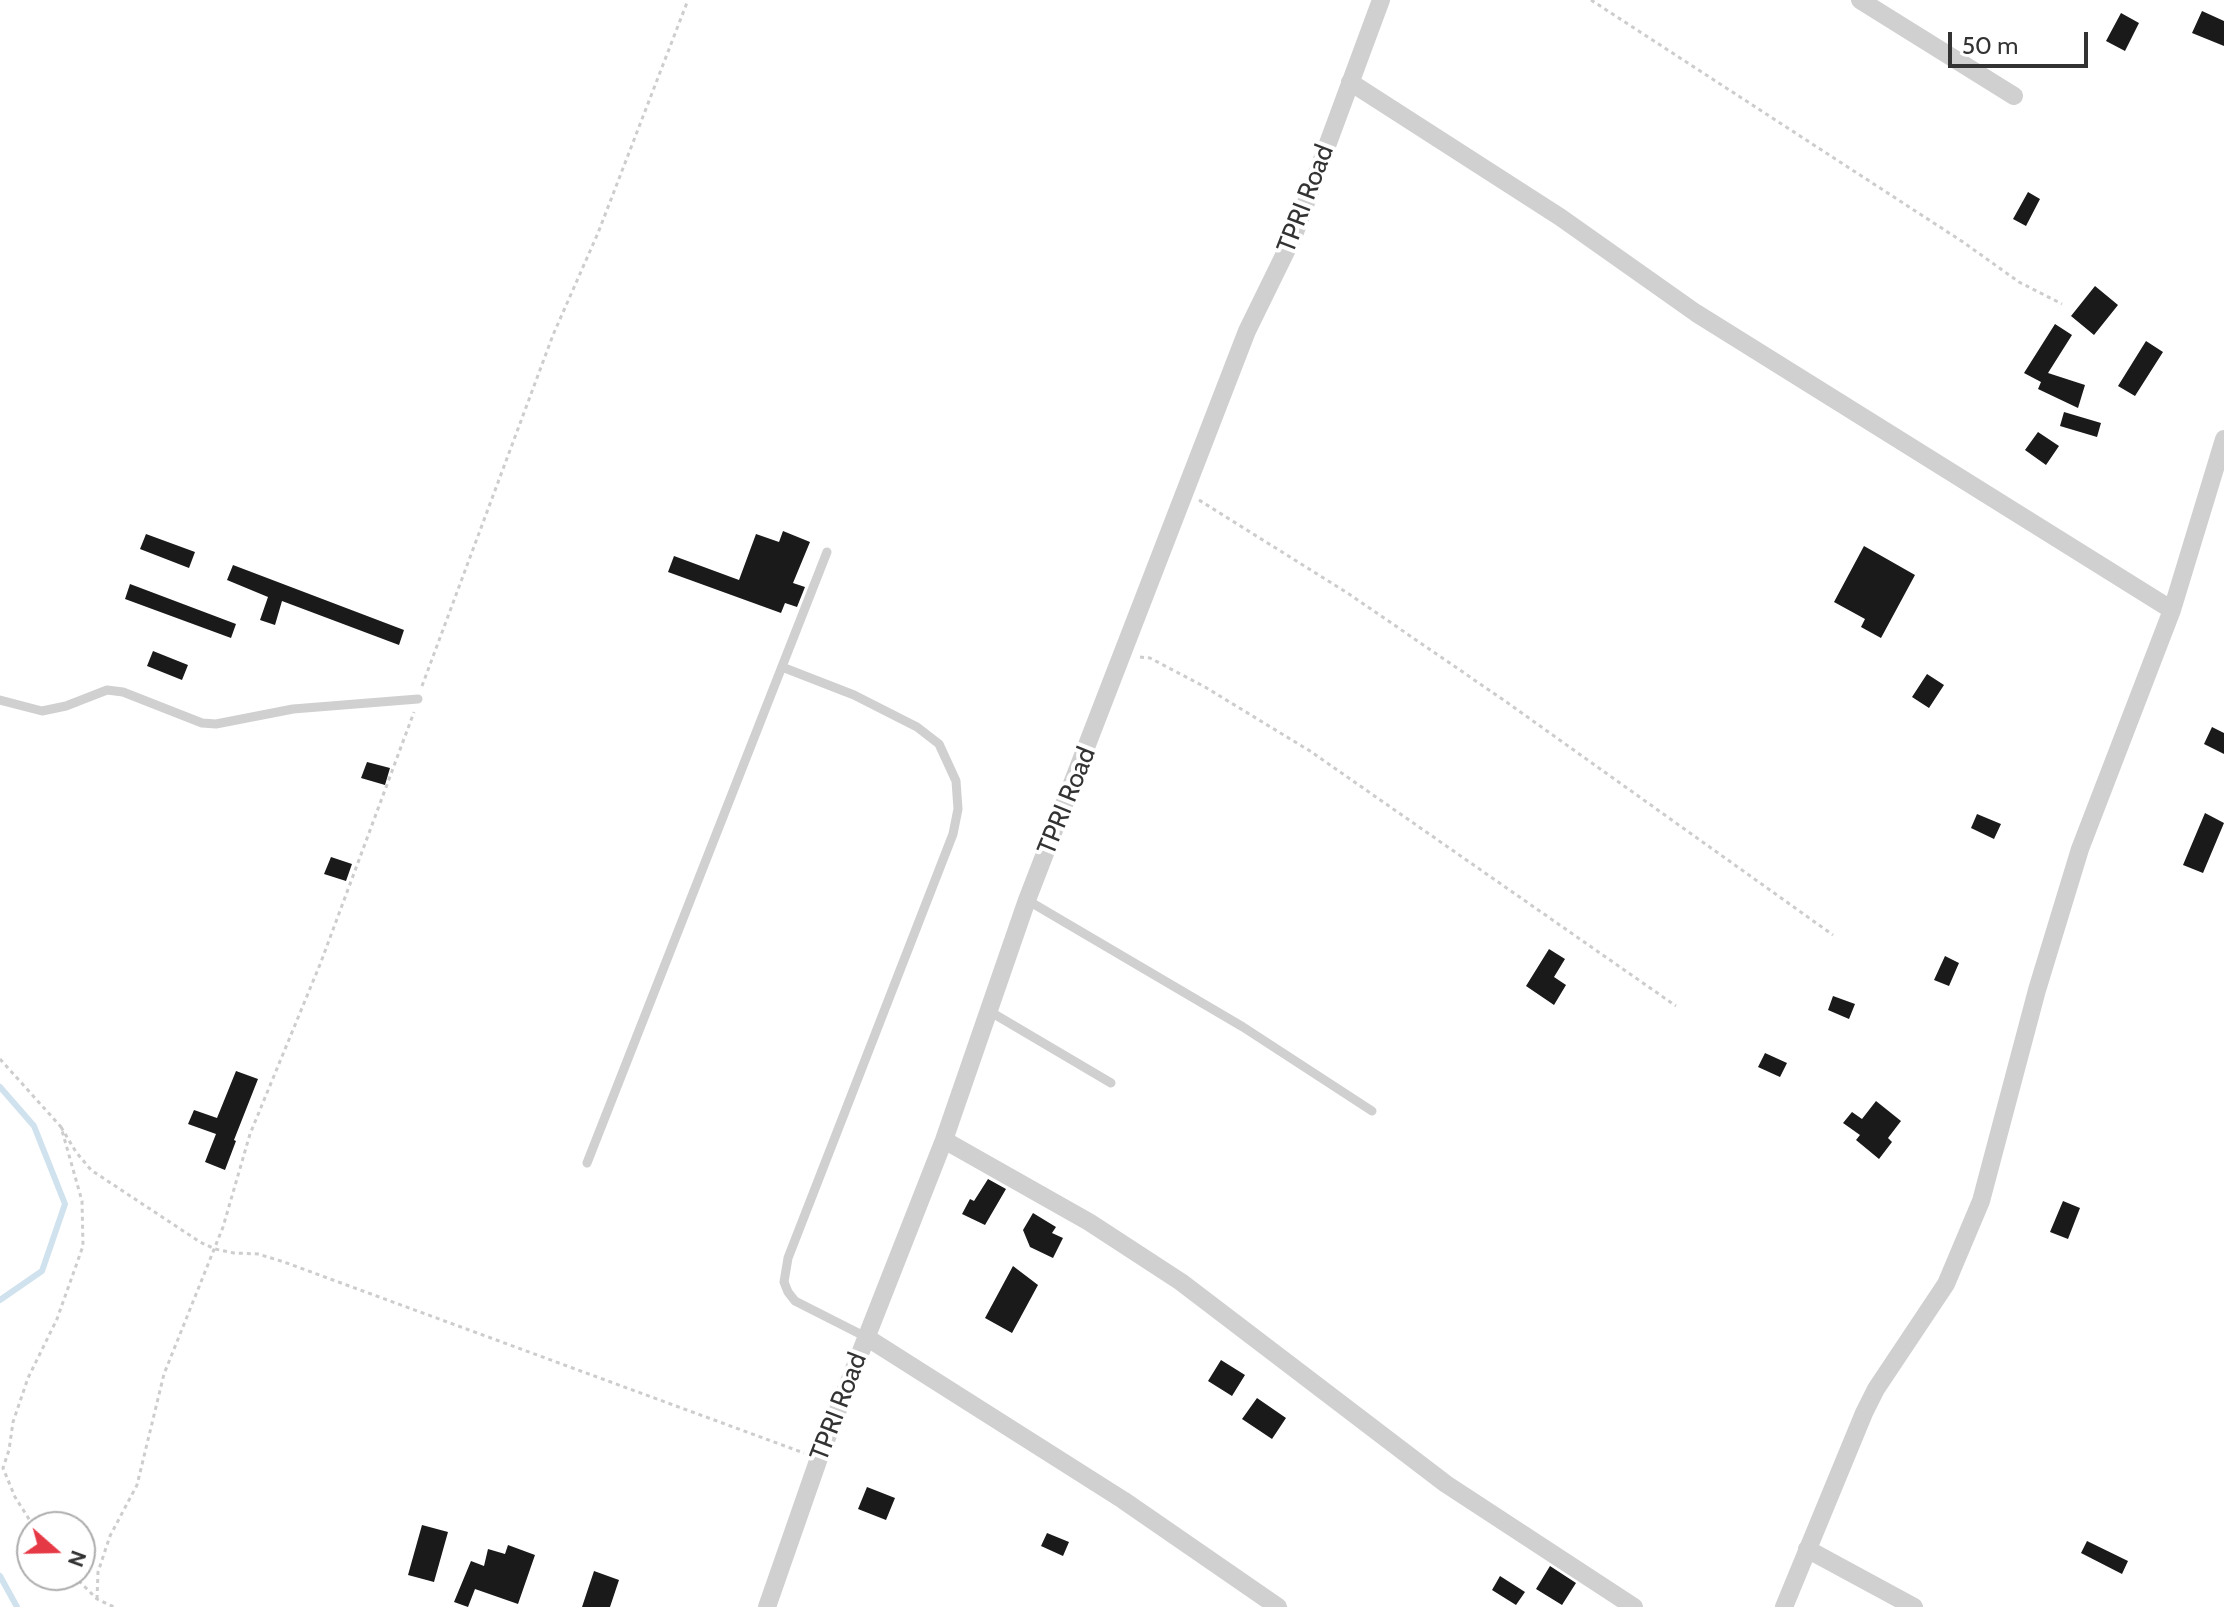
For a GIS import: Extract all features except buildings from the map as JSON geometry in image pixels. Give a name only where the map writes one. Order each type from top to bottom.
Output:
[{"type":"street","name":"TPRI Road","points":[[767,1607],[819,1458],[944,1140],[1027,900],[1247,331],[1294,235],[1381,0]]},
{"type":"street","points":[[1860,0],[2014,96]]},
{"type":"street","points":[[1350,82],[1560,217],[1696,313],[2172,610]]},
{"type":"street","points":[[1784,1607],[1870,1401],[1946,1284],[1963,1250],[1981,1201],[2037,990],[2080,849],[2172,610],[2224,439]]},
{"type":"street","points":[[944,1140],[1089,1222],[1181,1282],[1446,1484],[1634,1607]]},
{"type":"street","points":[[866,1337],[1123,1500],[1278,1607]]},
{"type":"street","points":[[1807,1549],[1914,1607]]},
{"type":"lane","points":[[587,1163],[827,552]]},
{"type":"lane","points":[[782,667],[854,695],[917,727],[939,744],[956,781],[958,809],[953,834],[788,1258],[784,1282],[795,1301],[866,1337]]},
{"type":"lane","points":[[0,700],[42,711],[66,706],[107,690],[123,692],[202,723],[216,724],[293,709],[418,699]]},
{"type":"lane","points":[[1027,900],[1243,1027],[1372,1111]]},
{"type":"lane","points":[[989,1011],[1111,1083]]},
{"type":"path","points":[[97,1599],[98,1572],[110,1536],[137,1485],[164,1374],[215,1249],[250,1134],[321,962],[553,335],[598,233],[688,0]]},
{"type":"path","points":[[1591,0],[1963,242],[2019,282],[2062,304]]},
{"type":"path","points":[[1186,492],[1349,594],[1833,935]]},
{"type":"path","points":[[1124,655],[1150,658],[1205,687],[1310,751],[1676,1006]]},
{"type":"path","points":[[0,1059],[61,1127],[91,1170],[200,1242],[215,1249],[258,1254],[284,1262],[819,1458]]},
{"type":"path","points":[[24,1511],[3,1468],[13,1422],[28,1378],[57,1319],[83,1246],[82,1201],[61,1127]]},
{"type":"path","points":[[89,1591],[97,1599],[114,1607]]},
{"type":"waterway","points":[[0,1087],[34,1126],[65,1204],[42,1271],[0,1300]]},
{"type":"waterway","points":[[0,1576],[17,1607]]}]
